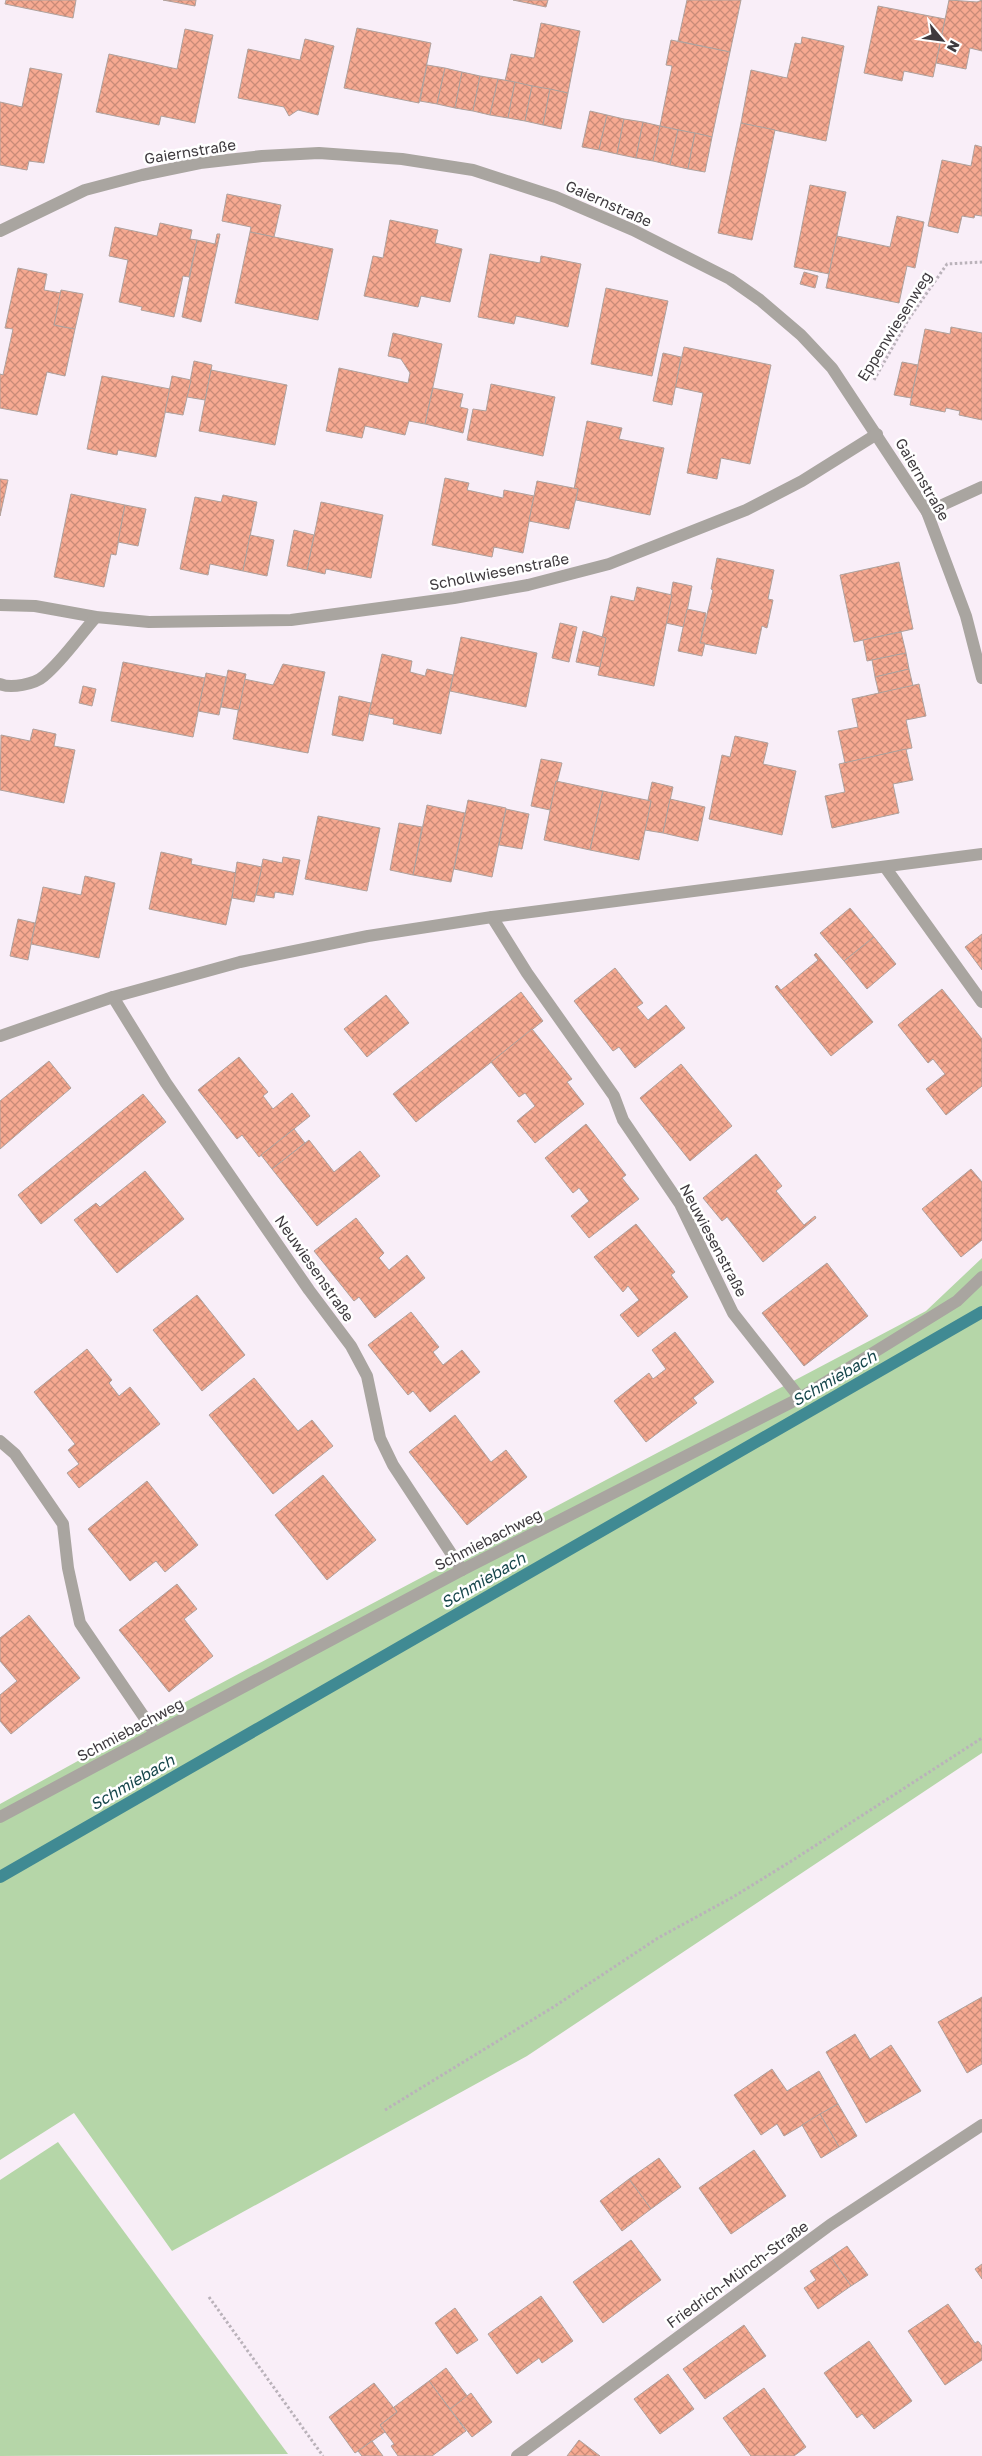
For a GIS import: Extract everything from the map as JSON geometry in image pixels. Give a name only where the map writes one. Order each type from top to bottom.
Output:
[{"type":"street","name":"Gaiernstraße","points":[[0,231],[85,190],[142,174],[262,156],[319,153],[402,159],[473,170],[556,197],[633,230],[730,280],[760,300],[801,335],[832,368],[859,406],[927,512],[966,616],[982,678]]},
{"type":"street","name":"Schollwiesenstraße","points":[[0,606],[35,606],[149,622],[291,620],[445,599],[528,585],[609,564],[746,510],[802,481],[877,434]]},
{"type":"street","points":[[927,512],[982,487]]},
{"type":"street","points":[[0,684],[5,686],[28,684],[44,677],[96,616]]},
{"type":"street","points":[[0,1036],[113,997],[240,962],[368,936],[492,917],[982,854]]},
{"type":"street","points":[[885,867],[982,1002]]},
{"type":"street","name":"Neuwiesenstraße","points":[[492,917],[528,973],[614,1096],[623,1120],[680,1204],[734,1313],[800,1398]]},
{"type":"street","name":"Neuwiesenstraße","points":[[113,997],[166,1083],[309,1290],[351,1346],[367,1376],[380,1438],[393,1465],[462,1570]]},
{"type":"street","name":"Schmiebachweg","points":[[0,1818],[155,1733],[462,1570],[800,1398],[958,1301],[982,1277]]},
{"type":"street","points":[[0,1442],[14,1454],[62,1524],[68,1568],[80,1623],[155,1733]]},
{"type":"street","name":"Friedrich-Münch-Straße","points":[[517,2456],[830,2225],[982,2125]]},
{"type":"path","name":"Eppenwiesenweg","points":[[859,406],[908,320],[947,264],[982,262]]},
{"type":"path","points":[[385,2110],[555,2006],[658,1938],[793,1860],[982,1738]]},
{"type":"path","points":[[209,2297],[323,2456]]},
{"type":"green space","points":[[982,1258],[982,1753],[527,2056],[172,2251],[74,2113],[0,2160],[0,1804],[161,1715],[926,1311]]},
{"type":"green space","points":[[58,2142],[288,2454],[0,2456],[0,2180]]},
{"type":"building","points":[[6,0],[76,0],[73,18],[5,4]]},
{"type":"building","points":[[163,0],[196,0],[195,6]]},
{"type":"building","points":[[513,0],[548,0],[546,7]]},
{"type":"building","points":[[687,0],[741,0],[730,52],[678,41]]},
{"type":"building","points":[[949,0],[977,2],[982,0],[982,51],[970,48],[966,69],[936,63]]},
{"type":"building","points":[[878,6],[945,19],[933,77],[904,71],[902,81],[864,73]]},
{"type":"building","points":[[541,23],[580,31],[568,93],[505,81],[511,54],[534,58]]},
{"type":"building","points":[[357,28],[431,43],[419,103],[344,88]]},
{"type":"building","points":[[185,29],[213,35],[195,123],[161,116],[159,125],[96,112],[109,54],[177,69]]},
{"type":"building","points":[[802,37],[844,46],[826,141],[741,123],[751,70],[787,78],[795,43],[801,44]]},
{"type":"building","points":[[305,39],[334,46],[318,115],[298,110],[289,116],[284,107],[238,98],[248,49],[300,60]]},
{"type":"building","points":[[671,40],[730,52],[712,137],[660,126],[672,66],[666,65]]},
{"type":"building","points":[[427,65],[445,68],[437,104],[420,101]]},
{"type":"building","points":[[30,68],[62,74],[44,163],[29,161],[27,170],[0,165],[0,102],[22,107]]},
{"type":"building","points":[[445,68],[462,72],[455,108],[437,104]]},
{"type":"building","points":[[462,72],[480,76],[473,111],[455,108]]},
{"type":"building","points":[[480,76],[498,79],[490,115],[473,111]]},
{"type":"building","points":[[498,79],[515,82],[508,118],[490,115]]},
{"type":"building","points":[[515,82],[532,86],[525,121],[508,118]]},
{"type":"building","points":[[532,86],[550,89],[543,125],[525,121]]},
{"type":"building","points":[[550,89],[568,93],[561,129],[543,125]]},
{"type":"building","points":[[590,111],[607,115],[599,150],[582,147]]},
{"type":"building","points":[[607,115],[624,119],[617,154],[599,150]]},
{"type":"building","points":[[624,119],[643,122],[636,158],[617,154]]},
{"type":"building","points":[[643,122],[660,126],[653,161],[636,158]]},
{"type":"building","points":[[741,123],[775,130],[752,240],[718,233]]},
{"type":"building","points":[[660,126],[678,130],[670,165],[653,161]]},
{"type":"building","points":[[678,130],[695,133],[688,169],[670,165]]},
{"type":"building","points":[[695,133],[712,137],[705,172],[688,169]]},
{"type":"building","points":[[975,145],[982,147],[982,216],[975,215],[974,218],[962,216],[958,233],[928,226],[942,160],[971,166]]},
{"type":"building","points":[[810,185],[846,192],[829,274],[794,267]]},
{"type":"building","points":[[227,194],[281,205],[274,237],[250,232],[251,227],[222,221]]},
{"type":"building","points":[[897,216],[924,222],[915,268],[907,266],[899,303],[826,288],[837,236],[890,247]]},
{"type":"building","points":[[390,220],[438,230],[435,243],[462,249],[450,302],[421,296],[418,307],[364,296],[373,256],[383,258]]},
{"type":"building","points":[[160,223],[192,230],[190,239],[197,240],[189,277],[183,276],[174,317],[141,310],[142,307],[119,302],[128,260],[109,256],[115,227],[157,236]]},
{"type":"building","points":[[250,232],[333,249],[318,320],[235,303]]},
{"type":"building","points":[[217,234],[220,234],[201,322],[182,317],[197,240],[215,244]]},
{"type":"building","points":[[490,254],[540,263],[541,256],[581,264],[568,327],[516,316],[514,324],[478,317]]},
{"type":"building","points":[[18,268],[47,274],[44,290],[61,293],[54,325],[75,329],[65,376],[47,372],[37,415],[0,408],[0,374],[3,375],[13,329],[5,328]]},
{"type":"building","points":[[804,272],[818,276],[815,288],[800,284]]},
{"type":"building","points":[[606,288],[668,301],[652,376],[591,364]]},
{"type":"building","points":[[61,290],[83,294],[75,329],[54,325]]},
{"type":"building","points":[[951,327],[982,333],[982,420],[959,415],[960,411],[946,408],[945,412],[910,405],[925,329],[950,334]]},
{"type":"building","points":[[393,333],[442,344],[425,424],[409,421],[405,435],[365,426],[362,438],[326,431],[339,368],[408,383],[410,373],[401,359],[388,356]]},
{"type":"building","points":[[684,347],[771,365],[750,464],[721,458],[717,479],[687,473],[703,393],[675,387]]},
{"type":"building","points":[[663,353],[681,357],[672,405],[653,401]]},
{"type":"building","points":[[194,361],[212,365],[205,400],[187,397]]},
{"type":"building","points":[[902,362],[918,365],[911,398],[894,395]]},
{"type":"building","points":[[211,370],[287,385],[275,445],[199,431]]},
{"type":"building","points":[[102,376],[170,389],[156,457],[118,450],[117,455],[87,449]]},
{"type":"building","points":[[172,376],[191,380],[183,415],[165,412]]},
{"type":"building","points":[[491,384],[555,397],[543,456],[467,440],[473,409],[486,411]]},
{"type":"building","points":[[433,388],[463,394],[460,407],[468,409],[463,433],[425,424]]},
{"type":"building","points":[[587,421],[622,428],[619,439],[664,448],[650,515],[576,500],[578,489],[574,489]]},
{"type":"building","points":[[445,478],[469,483],[467,490],[503,498],[504,490],[534,496],[523,553],[494,547],[492,557],[432,545]]},
{"type":"building","points":[[0,479],[8,480],[0,516]]},
{"type":"building","points":[[537,481],[578,489],[569,529],[529,521]]},
{"type":"building","points":[[71,494],[125,505],[116,555],[111,554],[104,587],[54,577]]},
{"type":"building","points":[[223,495],[257,502],[243,571],[210,564],[208,575],[180,569],[195,497],[221,502]]},
{"type":"building","points":[[321,502],[383,515],[371,578],[326,569],[325,574],[307,570]]},
{"type":"building","points":[[125,505],[146,509],[138,546],[118,542]]},
{"type":"building","points":[[294,530],[314,535],[307,570],[287,566]]},
{"type":"building","points":[[250,535],[274,540],[267,576],[243,571]]},
{"type":"building","points":[[717,558],[774,570],[768,599],[773,600],[767,628],[762,626],[756,654],[700,643],[713,590],[711,589]]},
{"type":"building","points":[[899,562],[913,629],[854,642],[840,575]]},
{"type":"building","points":[[673,582],[692,586],[684,627],[666,623]]},
{"type":"building","points":[[637,587],[672,595],[654,686],[598,675],[606,638],[602,638],[611,596],[634,601]]},
{"type":"building","points":[[687,609],[706,613],[700,643],[705,643],[702,656],[678,651]]},
{"type":"building","points":[[560,623],[577,627],[569,662],[552,658]]},
{"type":"building","points":[[583,631],[606,638],[600,667],[576,662]]},
{"type":"building","points":[[901,632],[906,653],[867,661],[863,640]]},
{"type":"building","points":[[461,637],[537,653],[526,707],[450,691]]},
{"type":"building","points":[[906,653],[909,669],[875,677],[872,660]]},
{"type":"building","points":[[382,654],[412,661],[410,672],[425,676],[427,669],[453,675],[441,734],[393,724],[394,719],[369,714]]},
{"type":"building","points":[[123,662],[205,678],[193,737],[111,721]]},
{"type":"building","points":[[283,664],[325,672],[308,753],[233,739],[244,679],[273,685]]},
{"type":"building","points":[[909,669],[913,686],[879,694],[875,677]]},
{"type":"building","points":[[228,670],[246,674],[239,710],[221,707]]},
{"type":"building","points":[[206,673],[226,677],[219,715],[198,711]]},
{"type":"building","points":[[919,684],[926,716],[906,720],[912,748],[845,763],[838,731],[858,727],[852,699]]},
{"type":"building","points":[[83,686],[96,689],[92,706],[79,703]]},
{"type":"building","points":[[339,696],[371,703],[363,741],[332,735]]},
{"type":"building","points":[[33,729],[56,734],[54,746],[75,750],[64,803],[0,790],[1,735],[30,741]]},
{"type":"building","points":[[735,736],[768,743],[763,764],[796,771],[782,835],[709,819],[722,755],[730,757]]},
{"type":"building","points":[[906,749],[913,780],[893,784],[899,813],[832,828],[825,796],[845,792],[839,764]]},
{"type":"building","points":[[541,759],[562,763],[550,810],[531,806]]},
{"type":"building","points":[[556,781],[603,791],[590,850],[544,840]]},
{"type":"building","points":[[652,782],[673,787],[663,833],[645,830],[651,801],[648,800]]},
{"type":"building","points":[[603,791],[651,801],[639,860],[590,850]]},
{"type":"building","points":[[670,799],[705,807],[698,841],[663,833]]},
{"type":"building","points":[[468,800],[506,808],[492,877],[454,869]]},
{"type":"building","points":[[427,805],[465,813],[451,882],[413,875]]},
{"type":"building","points":[[506,809],[529,814],[522,849],[499,845]]},
{"type":"building","points":[[318,816],[380,828],[367,891],[305,879]]},
{"type":"building","points":[[399,823],[422,827],[413,875],[390,870]]},
{"type":"building","points":[[161,852],[192,859],[191,864],[237,873],[226,925],[149,909]]},
{"type":"building","points":[[283,857],[300,860],[293,895],[275,892],[274,898],[256,895],[263,859],[282,863]]},
{"type":"building","points":[[237,862],[262,867],[254,902],[232,898]]},
{"type":"building","points":[[85,876],[115,883],[99,958],[31,944],[43,887],[81,895]]},
{"type":"building","points":[[850,908],[874,937],[844,961],[820,933]]},
{"type":"building","points":[[18,919],[35,923],[28,960],[10,956]]},
{"type":"building","points":[[982,934],[982,970],[965,947]]},
{"type":"building","points":[[874,937],[896,964],[867,989],[844,961]]},
{"type":"building","points":[[816,953],[873,1022],[831,1056],[775,987],[777,985],[781,990],[818,960],[814,955]]},
{"type":"building","points":[[615,968],[643,1003],[637,1007],[648,1020],[666,1005],[685,1028],[635,1068],[619,1047],[613,1051],[574,1001]]},
{"type":"building","points":[[942,989],[982,1039],[982,1086],[946,1115],[926,1089],[945,1074],[933,1059],[928,1063],[898,1025]]},
{"type":"building","points":[[521,992],[543,1021],[416,1122],[393,1094]]},
{"type":"building","points":[[386,995],[409,1023],[367,1057],[344,1029]]},
{"type":"building","points":[[532,1029],[572,1079],[567,1082],[584,1104],[535,1143],[517,1121],[535,1106],[525,1093],[519,1097],[491,1062]]},
{"type":"building","points":[[239,1057],[268,1092],[263,1096],[273,1109],[292,1093],[310,1116],[259,1157],[242,1135],[237,1139],[198,1090]]},
{"type":"building","points":[[49,1061],[71,1088],[0,1149],[0,1101]]},
{"type":"building","points":[[681,1064],[732,1126],[690,1161],[640,1098]]},
{"type":"building","points":[[143,1094],[166,1122],[41,1224],[18,1195]]},
{"type":"building","points":[[586,1124],[626,1175],[622,1178],[639,1199],[589,1238],[571,1216],[589,1201],[579,1188],[573,1193],[545,1158]]},
{"type":"building","points":[[294,1129],[305,1143],[272,1169],[261,1155]]},
{"type":"building","points":[[309,1140],[334,1172],[360,1151],[380,1176],[317,1226],[272,1169]]},
{"type":"building","points":[[756,1154],[782,1186],[776,1191],[804,1225],[815,1216],[816,1218],[763,1262],[727,1217],[722,1221],[703,1198]]},
{"type":"building","points":[[971,1169],[982,1182],[982,1240],[961,1257],[922,1209]]},
{"type":"building","points":[[145,1171],[184,1219],[117,1273],[74,1220],[96,1203],[100,1207]]},
{"type":"building","points":[[356,1218],[384,1253],[379,1258],[389,1270],[407,1255],[425,1278],[375,1318],[359,1297],[354,1301],[314,1251]]},
{"type":"building","points":[[636,1224],[675,1272],[671,1275],[688,1297],[638,1337],[620,1315],[639,1300],[628,1286],[623,1292],[594,1257]]},
{"type":"building","points":[[827,1263],[868,1316],[804,1366],[762,1313]]},
{"type":"building","points":[[197,1295],[245,1355],[202,1391],[153,1330]]},
{"type":"building","points":[[411,1312],[439,1347],[433,1352],[443,1365],[462,1350],[480,1372],[430,1412],[413,1391],[408,1395],[368,1345]]},
{"type":"building","points":[[675,1332],[714,1382],[693,1398],[697,1403],[646,1442],[614,1401],[649,1373],[653,1379],[666,1369],[652,1350]]},
{"type":"building","points":[[87,1349],[112,1380],[109,1383],[119,1396],[130,1387],[160,1424],[79,1488],[67,1473],[79,1464],[68,1450],[75,1444],[34,1392]]},
{"type":"building","points":[[254,1378],[298,1431],[312,1420],[333,1446],[273,1494],[209,1415]]},
{"type":"building","points":[[455,1415],[491,1462],[506,1450],[527,1477],[467,1525],[409,1452]]},
{"type":"building","points":[[323,1475],[376,1540],[327,1580],[275,1515]]},
{"type":"building","points":[[147,1481],[198,1545],[165,1572],[156,1561],[130,1581],[88,1529]]},
{"type":"building","points":[[177,1584],[197,1609],[184,1619],[213,1656],[169,1692],[119,1630]]},
{"type":"building","points":[[29,1615],[80,1678],[11,1734],[0,1721],[0,1695],[17,1681],[0,1661],[0,1638]]},
{"type":"building","points":[[982,1997],[982,2064],[967,2073],[938,2022]]},
{"type":"building","points":[[855,2034],[870,2059],[891,2045],[921,2091],[866,2123],[826,2052]]},
{"type":"building","points":[[772,2069],[787,2091],[819,2071],[838,2104],[784,2136],[777,2124],[761,2135],[734,2095]]},
{"type":"building","points":[[838,2104],[857,2136],[839,2147],[820,2114]]},
{"type":"building","points":[[820,2114],[839,2147],[821,2158],[802,2125]]},
{"type":"building","points":[[754,2150],[786,2196],[731,2234],[699,2188]]},
{"type":"building","points":[[659,2158],[681,2187],[651,2209],[629,2179]]},
{"type":"building","points":[[629,2179],[651,2209],[622,2231],[600,2201]]},
{"type":"building","points":[[631,2240],[661,2280],[603,2323],[573,2282]]},
{"type":"building","points":[[847,2246],[868,2275],[851,2286],[831,2257]]},
{"type":"building","points":[[831,2257],[851,2286],[818,2309],[804,2288],[816,2280],[810,2271]]},
{"type":"building","points":[[982,2264],[982,2279],[975,2269]]},
{"type":"building","points":[[541,2296],[573,2341],[542,2363],[539,2358],[517,2374],[488,2334]]},
{"type":"building","points":[[948,2304],[975,2343],[978,2341],[982,2346],[982,2360],[945,2385],[908,2331]]},
{"type":"building","points":[[455,2308],[478,2340],[457,2354],[435,2323]]},
{"type":"building","points":[[744,2325],[766,2356],[705,2399],[683,2369]]},
{"type":"building","points":[[869,2341],[912,2401],[874,2429],[862,2414],[857,2418],[824,2373]]},
{"type":"building","points":[[446,2368],[468,2397],[450,2409],[429,2381]]},
{"type":"building","points":[[668,2374],[694,2409],[660,2434],[634,2399]]},
{"type":"building","points":[[429,2381],[466,2431],[432,2456],[398,2456],[391,2446],[394,2444],[380,2425],[397,2412],[394,2407]]},
{"type":"building","points":[[374,2383],[397,2412],[380,2425],[385,2432],[355,2453],[329,2417]]},
{"type":"building","points":[[764,2388],[806,2447],[794,2456],[751,2456],[723,2418]]},
{"type":"building","points":[[471,2393],[492,2422],[472,2437],[450,2409]]},
{"type":"building","points":[[579,2440],[600,2456],[567,2456]]},
{"type":"building","points":[[372,2441],[383,2456],[362,2456],[358,2451]]},
{"type":"waterway","name":"Schmiebach","points":[[0,1877],[982,1312]]}]
